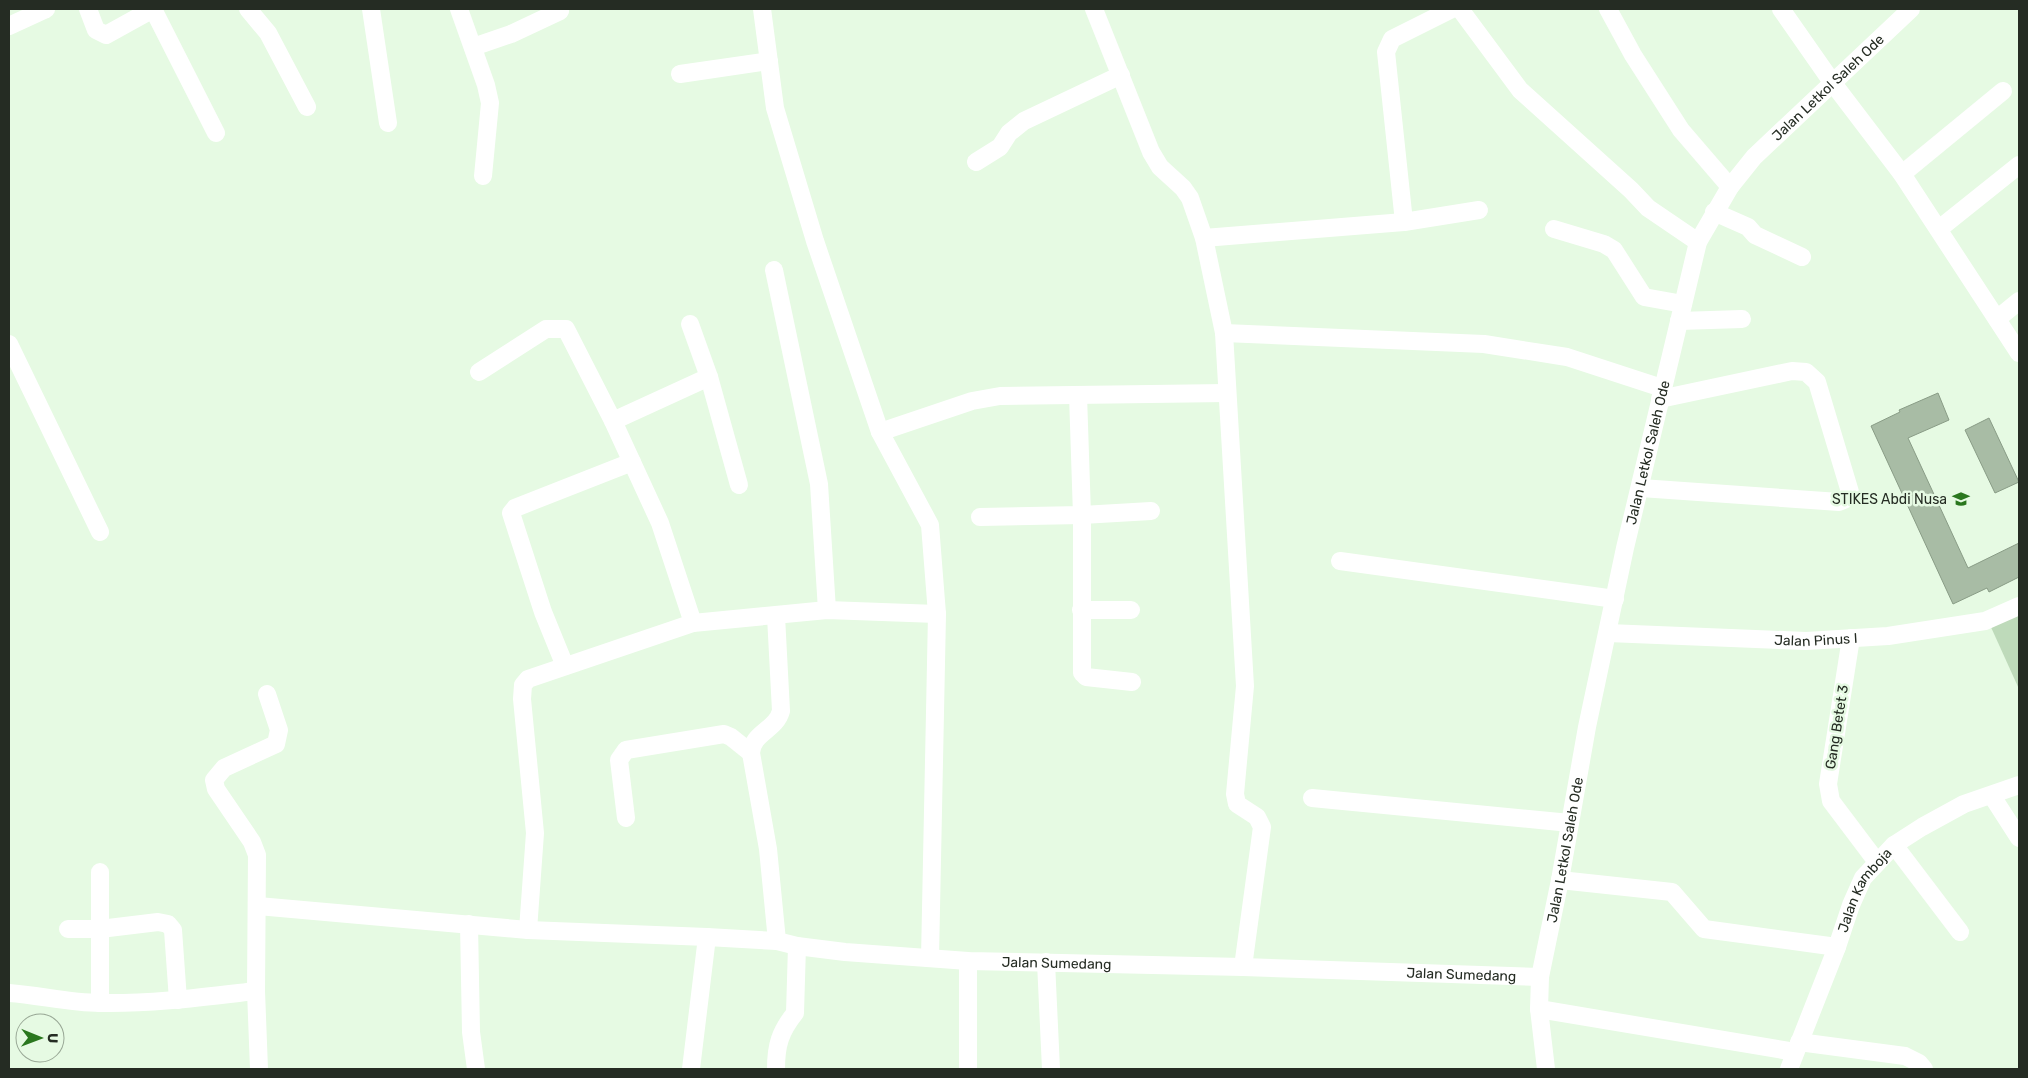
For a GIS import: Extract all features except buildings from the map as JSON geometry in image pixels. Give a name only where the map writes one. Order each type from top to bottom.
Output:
[{"type":"street","points":[[9,26],[46,9]]},
{"type":"street","points":[[88,9],[96,30],[102,35],[109,34],[153,9],[216,133]]},
{"type":"street","points":[[248,9],[268,33],[307,107]]},
{"type":"street","points":[[372,9],[388,123]]},
{"type":"street","points":[[459,9],[490,103],[483,176]]},
{"type":"street","points":[[762,9],[775,108],[815,241],[880,432],[930,525],[937,614],[930,958]]},
{"type":"street","points":[[1094,9],[1151,152],[1160,167],[1183,188],[1190,198],[1204,238],[1224,334],[1244,686],[1236,799],[1241,807],[1260,821],[1262,827],[1243,967]]},
{"type":"street","points":[[1404,222],[1386,52],[1388,44],[1392,39],[1452,9]]},
{"type":"street","points":[[1460,9],[1520,90],[1631,190],[1648,208],[1698,242]]},
{"type":"street","points":[[1608,9],[1633,55],[1681,130],[1730,187]]},
{"type":"street","points":[[1781,9],[1832,82],[1902,174],[2019,353]]},
{"type":"street","name":"Jalan Letkol Saleh Ode","points":[[1546,1069],[1539,1009],[1540,977],[1560,880],[1587,727],[1661,394],[1698,242],[1730,187],[1754,157],[1905,11]]},
{"type":"street","points":[[473,47],[511,34],[560,12]]},
{"type":"street","points":[[680,74],[769,61]]},
{"type":"street","points":[[976,162],[1000,147],[1009,133],[1024,121],[1121,74]]},
{"type":"street","points":[[1902,174],[2003,91]]},
{"type":"street","points":[[1939,229],[2019,165]]},
{"type":"street","points":[[1204,238],[1404,222],[1479,210]]},
{"type":"street","points":[[1714,212],[1748,227],[1755,235],[1802,257]]},
{"type":"street","points":[[1554,229],[1604,244],[1614,250],[1644,297],[1681,313],[1742,319]]},
{"type":"street","points":[[774,270],[819,484],[827,610]]},
{"type":"street","points":[[1997,319],[2019,301]]},
{"type":"street","points":[[690,324],[709,377],[739,485]]},
{"type":"street","points":[[479,372],[546,329],[566,329],[613,421],[660,523],[693,623]]},
{"type":"street","points":[[1224,334],[1484,344],[1567,357],[1661,394],[1792,371],[1806,372],[1817,382],[1850,492],[1844,500],[1839,502],[1640,488]]},
{"type":"street","points":[[9,344],[100,532]]},
{"type":"street","points":[[613,421],[709,377]]},
{"type":"street","points":[[880,432],[972,401],[1000,396],[1227,392]]},
{"type":"street","points":[[1078,395],[1082,516],[1082,673],[1086,677],[1132,682]]},
{"type":"street","points":[[566,666],[543,612],[511,513],[514,508],[632,462]]},
{"type":"street","points":[[980,517],[1082,516],[1151,511]]},
{"type":"street","points":[[1340,561],[1615,599]]},
{"type":"street","name":"Jalan Pinus I","points":[[1608,633],[1806,641],[1951,627],[1985,621],[2019,606]]},
{"type":"street","points":[[528,930],[535,833],[522,691],[528,680],[693,623],[827,610],[937,614]]},
{"type":"street","points":[[1081,610],[1131,610]]},
{"type":"street","points":[[776,616],[781,711],[775,722],[754,740],[751,753],[768,849],[777,941]]},
{"type":"street","name":"Gang Betet 3","points":[[1851,638],[1828,784],[1832,801],[1877,862]]},
{"type":"street","points":[[259,1069],[256,991],[258,906],[256,850],[216,789],[214,780],[224,768],[276,744],[279,730],[267,694]]},
{"type":"street","points":[[626,818],[619,760],[626,750],[724,734],[731,737],[751,753]]},
{"type":"street","name":"Jalan Kamboja","points":[[1789,1069],[1837,947],[1850,905],[1863,878],[1894,845],[1964,804],[1992,796],[2019,785]]},
{"type":"street","points":[[1992,796],[2019,838]]},
{"type":"street","points":[[1312,798],[1570,823]]},
{"type":"street","points":[[1894,845],[1960,932]]},
{"type":"street","points":[[100,872],[100,1003]]},
{"type":"street","points":[[1560,880],[1672,892],[1704,929],[1837,947]]},
{"type":"street","name":"Jalan Sumedang","points":[[258,906],[528,930],[777,941],[797,946],[968,961],[1243,967],[1540,977]]},
{"type":"street","points":[[68,929],[100,929],[158,922],[168,924],[172,930],[178,1000]]},
{"type":"street","points":[[469,924],[471,1032],[476,1069]]},
{"type":"street","points":[[691,1069],[707,937]]},
{"type":"street","points":[[776,1069],[779,1041],[785,1023],[795,1013],[797,946]]},
{"type":"street","points":[[968,961],[968,1069]]},
{"type":"street","points":[[1046,962],[1050,1069]]},
{"type":"street","points":[[9,993],[72,1002],[100,1003],[178,1000],[256,991]]},
{"type":"street","points":[[1539,1009],[1797,1047],[1905,1056],[1924,1069]]},
{"type":"green space","points":[[2019,612],[2019,689],[1990,625]]},
{"type":"place","name":"STIKES Abdi Nusa","points":[[1961,499]]}]
